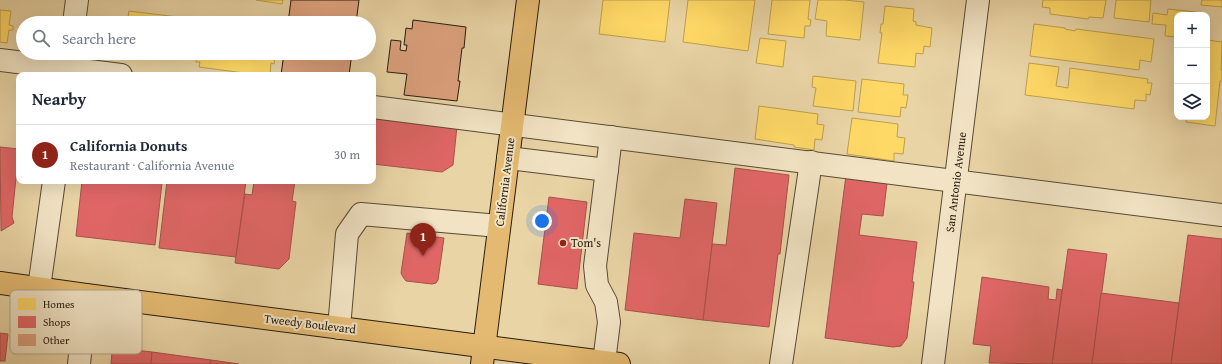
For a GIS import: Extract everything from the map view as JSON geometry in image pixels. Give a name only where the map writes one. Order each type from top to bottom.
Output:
[{"type":"main road","name":"California Avenue","points":[[483,356],[528,0]]},
{"type":"main road","name":"Tweedy Boulevard","points":[[0,282],[52,290]]},
{"type":"main road","name":"Tweedy Boulevard","points":[[142,302],[339,328],[483,356],[612,363]]},
{"type":"street","points":[[75,16],[77,0]]},
{"type":"street","name":"San Antonio Avenue","points":[[933,364],[978,0]]},
{"type":"street","points":[[0,60],[69,65],[105,72]]},
{"type":"street","points":[[376,107],[1222,215]]},
{"type":"street","points":[[611,137],[595,266],[597,285],[606,302],[612,363]]},
{"type":"street","points":[[508,158],[607,170]]},
{"type":"street","points":[[781,364],[811,162]]},
{"type":"street","points":[[39,288],[54,184]]},
{"type":"street","points":[[339,328],[347,234],[361,214],[499,226]]},
{"type":"street","points":[[79,364],[80,354]]},
{"type":"building: Homes","points":[[256,0],[283,0],[282,4]]},
{"type":"building: Homes","points":[[603,0],[670,0],[665,42],[599,34]]},
{"type":"building: Homes","points":[[688,0],[755,0],[748,51],[683,42]]},
{"type":"building: Homes","points":[[772,0],[810,0],[808,19],[811,20],[810,26],[805,26],[804,38],[768,34]]},
{"type":"building: Homes","points":[[818,0],[864,2],[860,40],[826,36],[827,21],[815,19]]},
{"type":"building: Homes","points":[[1043,0],[1106,0],[1103,18],[1089,17],[1088,19],[1050,14],[1050,8],[1042,7]]},
{"type":"building: Homes","points":[[1116,0],[1151,0],[1149,22],[1114,18]]},
{"type":"building: Homes","points":[[1202,0],[1222,0],[1222,7],[1201,5]]},
{"type":"building: Homes","points":[[885,6],[914,9],[913,21],[916,22],[916,25],[932,28],[930,47],[924,46],[923,54],[916,53],[915,67],[878,63],[882,33],[880,33],[881,24],[883,24]]},
{"type":"building: Homes","points":[[1168,9],[1196,12],[1174,12],[1174,37],[1165,36],[1166,25],[1152,24],[1153,13],[1167,15]]},
{"type":"building: Homes","points":[[0,10],[11,11],[9,25],[13,26],[13,30],[9,30],[7,43],[0,42]]},
{"type":"building: Homes","points":[[129,11],[170,16],[128,16]]},
{"type":"building: Homes","points":[[1034,24],[1065,28],[1075,31],[1076,29],[1154,39],[1151,62],[1140,60],[1139,70],[1030,56]]},
{"type":"building: Homes","points":[[760,38],[786,41],[783,67],[756,63]]},
{"type":"building: Homes","points":[[1210,40],[1222,42],[1222,81],[1220,81],[1215,126],[1186,122],[1186,120],[1210,120]]},
{"type":"building: Homes","points":[[196,60],[274,60],[274,64],[271,63],[270,72],[236,72],[199,67],[200,62],[196,62]]},
{"type":"building: Homes","points":[[1029,63],[1059,67],[1056,86],[1068,88],[1070,68],[1148,79],[1147,83],[1152,83],[1150,95],[1146,94],[1146,101],[1135,100],[1134,109],[1025,95]]},
{"type":"building: Homes","points":[[813,76],[856,81],[853,111],[813,106],[816,88],[812,87]]},
{"type":"building: Homes","points":[[862,79],[904,84],[903,95],[908,95],[906,108],[901,107],[900,117],[858,112]]},
{"type":"building: Homes","points":[[759,106],[818,114],[817,124],[824,125],[822,140],[815,139],[814,150],[794,147],[794,145],[755,139]]},
{"type":"building: Homes","points":[[852,118],[898,124],[897,137],[905,138],[903,154],[894,153],[894,161],[847,154]]},
{"type":"building: Shops","points":[[376,116],[457,126],[453,165],[442,172],[376,164]]},
{"type":"building: Shops","points":[[0,147],[16,149],[16,178],[12,217],[14,223],[1,231]]},
{"type":"building: Shops","points":[[735,168],[789,175],[780,254],[778,254],[769,327],[703,320],[712,244],[726,245]]},
{"type":"building: Shops","points":[[846,175],[887,183],[883,216],[862,214],[859,235],[917,242],[907,338],[901,346],[893,347],[825,338]]},
{"type":"building: Shops","points":[[82,184],[162,184],[155,245],[76,236]]},
{"type":"building: Shops","points":[[167,184],[246,184],[236,257],[159,248]]},
{"type":"building: Shops","points":[[254,184],[295,184],[292,201],[296,202],[289,259],[279,269],[235,263],[245,194],[252,195]]},
{"type":"building: Shops","name":"Tom's","points":[[549,197],[587,202],[577,289],[538,284]]},
{"type":"building: Shops","points":[[685,199],[717,203],[703,320],[625,310],[634,233],[680,238]]},
{"type":"building: Shops","points":[[407,233],[444,238],[438,280],[436,283],[432,284],[406,281],[403,277],[401,273]]},
{"type":"building: Shops","points":[[1188,235],[1222,239],[1222,364],[1171,364]]},
{"type":"building: Shops","points":[[1068,249],[1107,254],[1092,364],[1052,364]]},
{"type":"building: Shops","points":[[982,277],[1049,287],[1048,299],[1056,300],[1057,289],[1062,290],[1052,364],[989,363],[991,346],[973,344]]},
{"type":"building: Shops","points":[[1101,293],[1179,303],[1171,364],[1092,364]]},
{"type":"building: Shops","points":[[0,333],[8,334],[5,361],[0,361]]},
{"type":"building: Shops","points":[[142,351],[152,352],[151,364],[111,364],[112,354],[142,354]]},
{"type":"building: Shops","points":[[152,352],[211,360],[210,364],[151,364]]},
{"type":"building: Shops","points":[[211,360],[239,364],[210,364]]},
{"type":"building: Other","points":[[291,0],[359,0],[357,16],[289,16]]},
{"type":"building: Other","points":[[413,20],[466,27],[464,48],[462,48],[457,101],[404,95],[407,74],[387,72],[391,40],[401,41],[400,50],[406,51],[407,45],[404,45],[406,28],[412,29]]},
{"type":"building: Other","points":[[283,60],[351,60],[349,72],[281,72]]},
{"type":"place","name":"Tom's","points":[[563,243]]},
{"type":"place","name":"California Donuts","points":[[423,256]]}]
